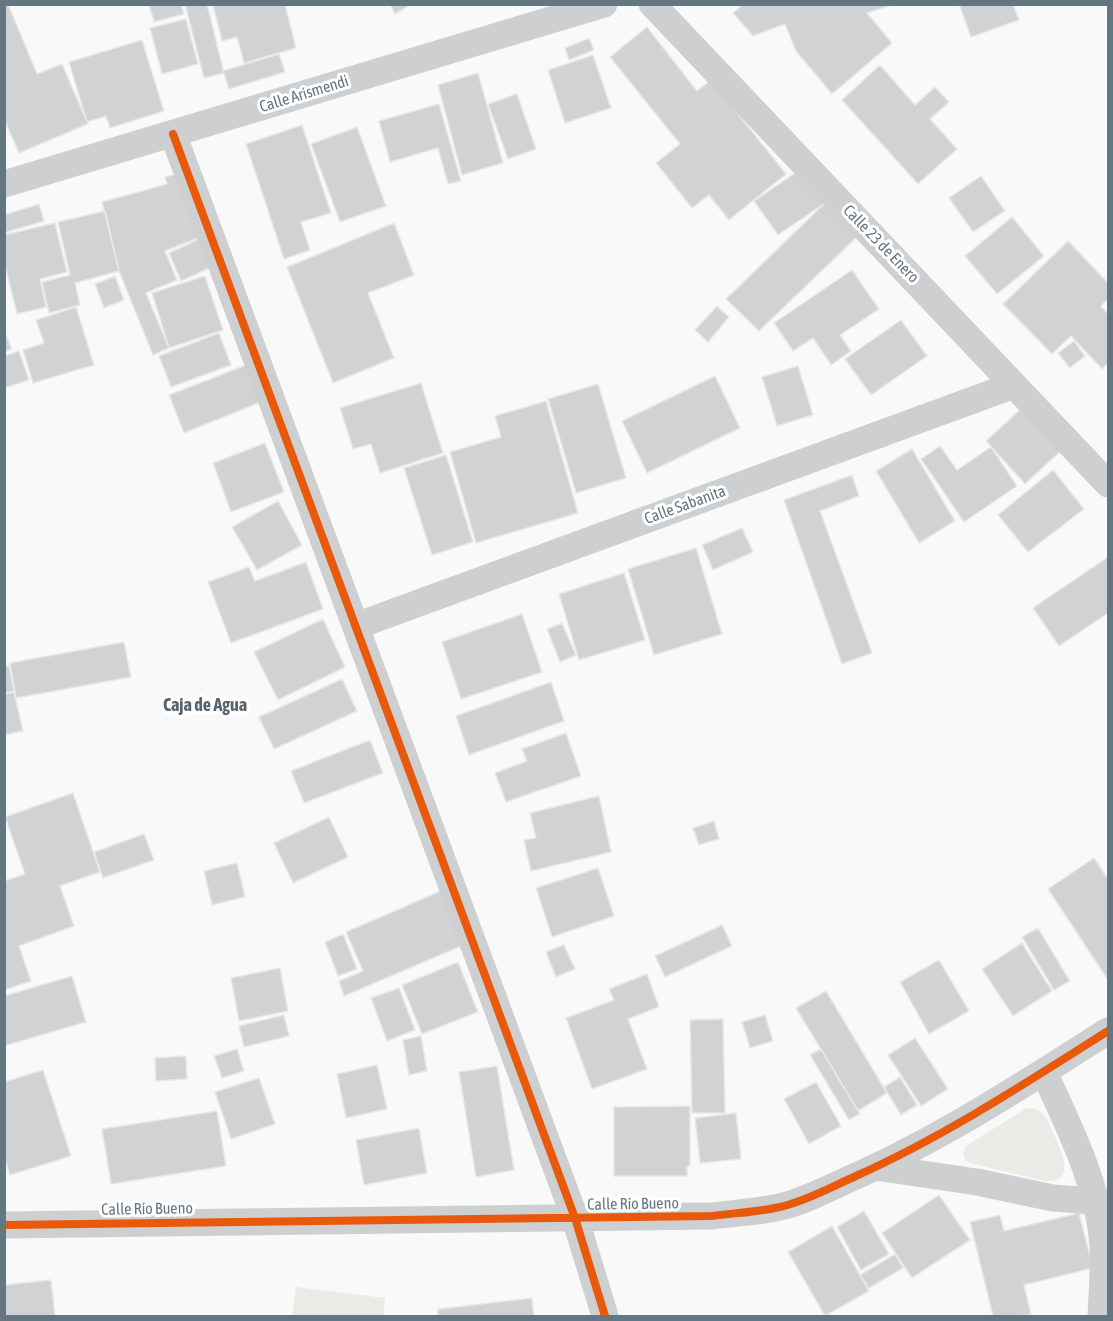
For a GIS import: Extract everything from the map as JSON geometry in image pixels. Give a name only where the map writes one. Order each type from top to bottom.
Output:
[{"type":"street","name":"Calle Arismendi","points":[[4,184],[604,4]]},
{"type":"street","name":"Calle 23 de Enero","points":[[652,4],[1108,484]]},
{"type":"street","points":[[173,134],[575,1218],[604,1317]]},
{"type":"street","name":"Calle Sabanita","points":[[356,626],[1014,385]]},
{"type":"street","name":"Calle Río Bueno","points":[[4,1225],[712,1216],[780,1206],[815,1194],[936,1137],[1044,1072],[1108,1030]]},
{"type":"street","points":[[1044,1072],[1102,1202],[1101,1317]]},
{"type":"street","points":[[875,1167],[977,1182],[1053,1198],[1102,1202]]},
{"type":"shaded area","points":[[1031,1108],[1044,1115],[1054,1135],[1064,1162],[1062,1176],[1056,1180],[1045,1181],[966,1161],[963,1154],[966,1146],[1025,1109]]},
{"type":"shaded area","points":[[296,1287],[385,1298],[383,1316],[292,1316]]},
{"type":"building","points":[[4,4],[8,4],[37,74],[62,64],[88,124],[19,153],[4,119]]},
{"type":"building","points":[[181,4],[184,14],[154,22],[149,5]]},
{"type":"building","points":[[185,4],[207,4],[224,73],[204,78]]},
{"type":"building","points":[[285,4],[296,48],[244,63],[237,37],[222,41],[213,5]]},
{"type":"building","points":[[390,4],[412,4],[395,14]]},
{"type":"building","points":[[743,4],[895,4],[867,13],[892,43],[832,94],[796,51],[785,24],[753,36],[733,13]]},
{"type":"building","points":[[959,4],[1013,4],[1019,20],[971,37]]},
{"type":"building","points":[[186,19],[198,64],[162,74],[150,28]]},
{"type":"building","points":[[647,27],[697,91],[711,80],[786,174],[729,220],[709,195],[692,208],[656,163],[680,144],[610,57]]},
{"type":"building","points":[[589,38],[594,50],[569,60],[565,48]]},
{"type":"building","points":[[142,40],[164,111],[110,128],[106,116],[87,122],[69,62]]},
{"type":"building","points":[[279,54],[285,72],[229,89],[223,71]]},
{"type":"building","points":[[593,55],[611,108],[565,123],[548,70]]},
{"type":"building","points":[[880,65],[915,105],[935,87],[949,102],[930,119],[957,149],[918,184],[842,100]]},
{"type":"building","points":[[478,73],[503,163],[462,175],[438,85]]},
{"type":"building","points":[[517,94],[536,149],[508,159],[488,104]]},
{"type":"building","points":[[439,104],[461,181],[448,184],[438,148],[390,162],[379,121]]},
{"type":"building","points":[[302,125],[331,213],[301,222],[310,250],[284,259],[246,144]]},
{"type":"building","points":[[357,127],[386,206],[340,222],[311,144]]},
{"type":"building","points":[[801,169],[825,203],[778,235],[754,201]]},
{"type":"building","points":[[183,172],[203,236],[165,251],[177,280],[146,293],[169,348],[153,355],[119,271],[102,202],[167,184],[165,177]]},
{"type":"building","points":[[981,176],[1005,211],[973,232],[949,198]]},
{"type":"building","points":[[827,201],[859,235],[759,331],[726,299]]},
{"type":"building","points":[[39,204],[44,221],[4,233],[4,215]]},
{"type":"building","points":[[105,211],[119,271],[75,283],[80,305],[49,313],[42,282],[70,275],[58,222]]},
{"type":"building","points":[[1012,217],[1044,256],[997,294],[965,256]]},
{"type":"building","points":[[55,223],[67,272],[40,279],[46,307],[17,314],[4,261],[4,235]]},
{"type":"building","points":[[394,223],[414,275],[368,293],[394,358],[333,383],[287,267]]},
{"type":"building","points":[[199,239],[212,267],[181,281],[169,253]]},
{"type":"building","points":[[1068,241],[1108,283],[1108,299],[1101,306],[1108,314],[1108,363],[1102,369],[1071,336],[1052,354],[1003,304]]},
{"type":"building","points":[[852,270],[879,309],[840,335],[851,351],[831,365],[813,338],[793,351],[774,323]]},
{"type":"building","points":[[115,276],[124,300],[104,308],[95,284]]},
{"type":"building","points":[[205,276],[223,330],[169,348],[152,293]]},
{"type":"building","points":[[717,306],[729,317],[708,342],[695,330]]},
{"type":"building","points":[[76,307],[94,365],[33,383],[23,350],[44,343],[36,320]]},
{"type":"building","points":[[901,320],[927,356],[871,395],[845,359]]},
{"type":"building","points":[[4,331],[12,349],[4,352]]},
{"type":"building","points":[[219,333],[231,365],[171,387],[159,356]]},
{"type":"building","points":[[1074,341],[1085,356],[1070,368],[1058,353]]},
{"type":"building","points":[[19,351],[29,380],[4,388],[4,356]]},
{"type":"building","points":[[246,365],[261,402],[184,433],[169,395]]},
{"type":"building","points":[[798,366],[813,415],[777,426],[762,377]]},
{"type":"building","points":[[715,376],[740,428],[647,473],[622,421]]},
{"type":"building","points":[[421,383],[443,453],[380,473],[371,444],[353,449],[340,408]]},
{"type":"building","points":[[598,384],[626,478],[576,493],[548,399]]},
{"type":"building","points":[[546,401],[578,513],[476,543],[450,452],[501,437],[495,416]]},
{"type":"building","points":[[1025,405],[1064,448],[1025,484],[986,441]]},
{"type":"building","points":[[265,443],[284,492],[231,512],[213,463]]},
{"type":"building","points":[[940,446],[957,470],[991,447],[1017,486],[964,522],[921,459]]},
{"type":"building","points":[[912,449],[955,521],[919,543],[876,471]]},
{"type":"building","points":[[446,455],[473,542],[432,555],[404,468]]},
{"type":"building","points":[[1053,470],[1084,509],[1028,552],[998,515]]},
{"type":"building","points":[[852,475],[859,496],[820,511],[872,653],[842,664],[784,500]]},
{"type":"building","points":[[278,501],[302,545],[257,570],[232,527]]},
{"type":"building","points":[[742,528],[753,552],[713,570],[702,545]]},
{"type":"building","points":[[696,548],[722,634],[654,655],[628,569]]},
{"type":"building","points":[[1108,557],[1108,613],[1059,646],[1033,608]]},
{"type":"building","points":[[306,562],[323,609],[231,643],[208,582],[249,567],[255,581]]},
{"type":"building","points":[[624,573],[645,640],[579,660],[559,594]]},
{"type":"building","points":[[522,614],[542,672],[461,699],[442,642]]},
{"type":"building","points":[[323,619],[345,667],[278,700],[254,652]]},
{"type":"building","points":[[562,623],[576,655],[560,662],[547,629]]},
{"type":"building","points":[[124,642],[131,677],[16,698],[10,663]]},
{"type":"building","points":[[9,666],[14,691],[4,693],[4,667]]},
{"type":"building","points":[[342,679],[357,711],[274,749],[259,717]]},
{"type":"building","points":[[551,682],[564,721],[469,755],[456,716]]},
{"type":"building","points":[[14,692],[23,731],[4,735],[4,694]]},
{"type":"building","points":[[566,733],[581,776],[506,802],[495,773],[527,761],[522,749]]},
{"type":"building","points":[[370,740],[383,773],[304,803],[291,771]]},
{"type":"building","points":[[73,793],[100,872],[60,886],[74,926],[19,946],[31,981],[4,990],[4,881],[25,874],[5,817]]},
{"type":"building","points":[[599,796],[611,852],[531,871],[524,840],[536,838],[530,813]]},
{"type":"building","points":[[329,817],[348,857],[293,883],[274,843]]},
{"type":"building","points":[[714,821],[719,839],[699,845],[693,828]]},
{"type":"building","points":[[144,834],[154,860],[103,878],[94,852]]},
{"type":"building","points":[[1094,858],[1108,879],[1108,980],[1048,889]]},
{"type":"building","points":[[237,863],[245,897],[212,905],[204,871]]},
{"type":"building","points":[[598,868],[614,916],[552,937],[536,888]]},
{"type":"building","points":[[443,890],[466,944],[344,996],[339,981],[363,971],[346,932]]},
{"type":"building","points":[[722,925],[732,946],[665,977],[655,956]]},
{"type":"building","points":[[1038,928],[1070,981],[1054,990],[1022,937]]},
{"type":"building","points":[[343,934],[357,969],[338,976],[325,942]]},
{"type":"building","points":[[1022,943],[1052,991],[1013,1016],[982,969]]},
{"type":"building","points":[[564,945],[575,969],[556,977],[546,952]]},
{"type":"building","points":[[939,960],[969,1011],[929,1034],[900,982]]},
{"type":"building","points":[[458,962],[478,1012],[422,1034],[402,985]]},
{"type":"building","points":[[280,968],[288,1011],[239,1021],[231,978]]},
{"type":"building","points":[[647,974],[659,1007],[628,1019],[647,1069],[592,1089],[566,1018],[614,1000],[609,989]]},
{"type":"building","points":[[72,976],[86,1022],[4,1046],[4,996]]},
{"type":"building","points":[[399,988],[415,1030],[387,1041],[371,998]]},
{"type":"building","points":[[826,991],[887,1093],[858,1111],[796,1008]]},
{"type":"building","points":[[284,1015],[289,1036],[244,1047],[239,1026]]},
{"type":"building","points":[[765,1015],[773,1041],[750,1048],[742,1022]]},
{"type":"building","points":[[723,1019],[725,1113],[692,1113],[690,1020]]},
{"type":"building","points":[[421,1036],[427,1071],[409,1075],[403,1040]]},
{"type":"building","points":[[915,1038],[948,1089],[921,1106],[888,1055]]},
{"type":"building","points":[[237,1049],[244,1071],[222,1078],[214,1056]]},
{"type":"building","points":[[821,1049],[860,1114],[849,1120],[810,1055]]},
{"type":"building","points":[[186,1056],[187,1079],[156,1081],[155,1058]]},
{"type":"building","points":[[377,1065],[387,1109],[346,1118],[337,1074]]},
{"type":"building","points":[[497,1066],[514,1170],[476,1177],[459,1072]]},
{"type":"building","points":[[43,1070],[71,1156],[10,1175],[4,1157],[4,1082]]},
{"type":"building","points":[[900,1077],[917,1105],[901,1115],[884,1087]]},
{"type":"building","points":[[259,1078],[275,1124],[231,1139],[215,1092]]},
{"type":"building","points":[[816,1082],[841,1126],[809,1144],[784,1099]]},
{"type":"building","points":[[690,1106],[690,1166],[687,1166],[687,1176],[614,1176],[614,1107]]},
{"type":"building","points":[[217,1111],[226,1166],[111,1184],[102,1129]]},
{"type":"building","points":[[736,1113],[741,1159],[700,1163],[695,1118]]},
{"type":"building","points":[[419,1128],[427,1173],[364,1185],[356,1140]]},
{"type":"building","points":[[939,1195],[970,1240],[912,1278],[882,1233]]},
{"type":"building","points":[[864,1211],[889,1254],[861,1270],[837,1227]]},
{"type":"building","points":[[1079,1213],[1093,1268],[1024,1285],[1031,1314],[993,1316],[970,1222],[1000,1215],[1004,1231]]},
{"type":"building","points":[[832,1226],[869,1291],[825,1316],[788,1252]]},
{"type":"building","points":[[895,1254],[903,1268],[869,1288],[860,1275]]},
{"type":"building","points":[[51,1280],[55,1316],[4,1316],[4,1285]]},
{"type":"building","points":[[532,1298],[534,1316],[438,1316],[438,1309]]},
{"type":"cycle path","points":[[173,134],[575,1218],[605,1316]]},
{"type":"cycle path","points":[[4,1225],[712,1216],[772,1209],[818,1193],[921,1144],[985,1108],[1108,1031]]},
{"type":"district","name":"Caja de Agua","points":[[205,705]]}]
